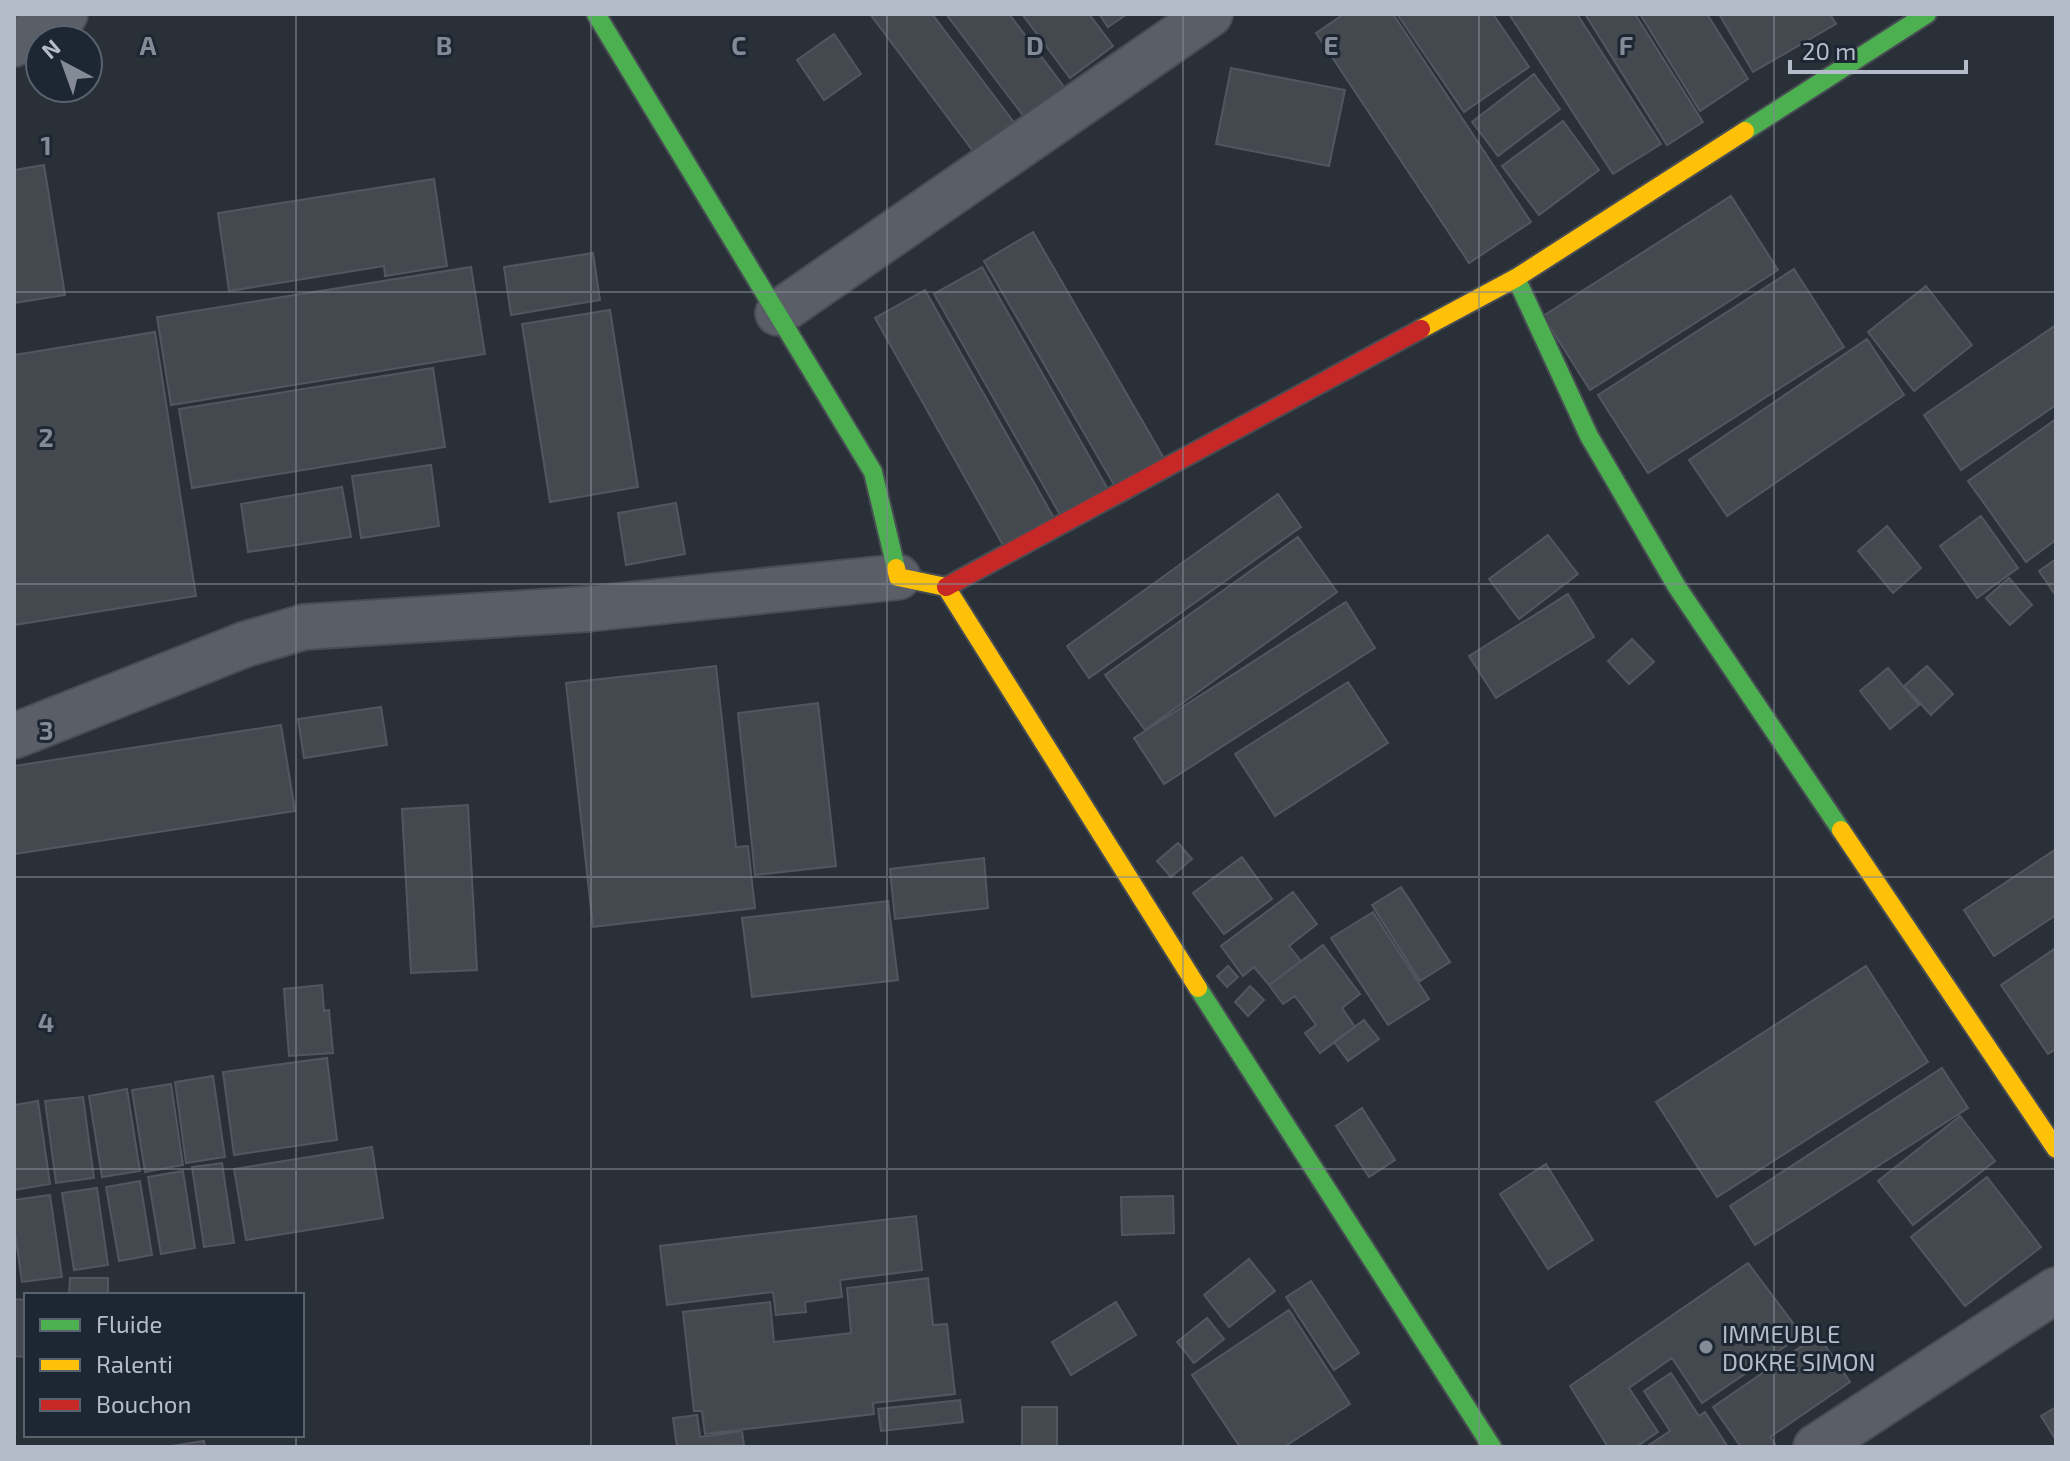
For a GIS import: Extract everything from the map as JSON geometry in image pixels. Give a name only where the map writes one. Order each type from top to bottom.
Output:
[{"type":"street","points":[[14,44],[65,14]]},
{"type":"street","points":[[596,14],[873,472],[898,577]]},
{"type":"street","points":[[778,313],[1210,14]]},
{"type":"street","points":[[14,736],[246,644],[304,627],[587,609],[898,577],[946,587],[1516,278],[1927,14]]},
{"type":"street","points":[[1516,278],[1589,436],[1677,587],[2056,1149]]},
{"type":"street","points":[[946,587],[1083,808],[1492,1447]]},
{"type":"street","points":[[1816,1447],[2056,1290]]},
{"type":"building","points":[[870,14],[932,14],[1016,125],[976,155]]},
{"type":"building","points":[[946,14],[1009,14],[1065,88],[1025,118]]},
{"type":"building","points":[[1022,14],[1089,14],[1113,46],[1070,78]]},
{"type":"building","points":[[1099,14],[1127,14],[1108,27]]},
{"type":"building","points":[[1344,14],[1393,14],[1531,222],[1469,263],[1316,33]]},
{"type":"building","points":[[1397,14],[1493,14],[1529,67],[1464,112]]},
{"type":"building","points":[[1509,14],[1577,14],[1661,144],[1613,174]]},
{"type":"building","points":[[1585,14],[1635,14],[1703,122],[1667,145]]},
{"type":"building","points":[[1640,14],[1707,14],[1748,79],[1700,111]]},
{"type":"building","points":[[1719,14],[1830,14],[1836,24],[1753,72]]},
{"type":"building","points":[[834,34],[861,74],[824,100],[797,60]]},
{"type":"building","points":[[1231,68],[1345,90],[1329,166],[1216,144]]},
{"type":"building","points":[[1534,74],[1560,109],[1498,156],[1472,122]]},
{"type":"building","points":[[1563,121],[1599,170],[1539,215],[1502,166]]},
{"type":"building","points":[[44,165],[65,295],[14,303],[14,170]]},
{"type":"building","points":[[434,179],[447,266],[385,276],[384,266],[229,291],[218,213]]},
{"type":"building","points":[[1731,196],[1778,270],[1590,390],[1543,316]]},
{"type":"building","points":[[1033,232],[1173,474],[1124,502],[984,261]]},
{"type":"building","points":[[593,253],[600,300],[511,315],[504,267]]},
{"type":"building","points":[[471,267],[485,354],[171,405],[157,317]]},
{"type":"building","points":[[982,267],[1110,493],[1063,520],[934,294]]},
{"type":"building","points":[[1794,269],[1844,347],[1648,473],[1598,395]]},
{"type":"building","points":[[1926,286],[1972,345],[1914,391],[1868,332]]},
{"type":"building","points":[[925,290],[1054,518],[1004,547],[875,318]]},
{"type":"building","points":[[610,310],[638,487],[550,502],[522,324]]},
{"type":"building","points":[[2056,325],[2056,405],[1961,470],[1924,415]]},
{"type":"building","points":[[155,332],[196,596],[14,625],[14,355]]},
{"type":"building","points":[[1867,339],[1904,395],[1727,516],[1689,460]]},
{"type":"building","points":[[433,368],[445,447],[192,488],[179,409]]},
{"type":"building","points":[[2056,419],[2056,540],[2026,562],[1968,481]]},
{"type":"building","points":[[431,465],[439,526],[361,538],[352,476]]},
{"type":"building","points":[[342,487],[351,537],[248,552],[241,504]]},
{"type":"building","points":[[1278,494],[1301,527],[1089,678],[1067,646]]},
{"type":"building","points":[[676,503],[685,554],[626,565],[618,513]]},
{"type":"building","points":[[1981,516],[2018,568],[1977,598],[1940,546]]},
{"type":"building","points":[[1887,526],[1921,568],[1893,593],[1858,551]]},
{"type":"building","points":[[1548,535],[1578,574],[1519,619],[1489,579]]},
{"type":"building","points":[[1298,537],[1337,592],[1145,730],[1105,675]]},
{"type":"building","points":[[2056,559],[2056,596],[2039,571]]},
{"type":"building","points":[[2009,578],[2032,605],[2010,625],[1986,598]]},
{"type":"building","points":[[1568,594],[1594,637],[1496,698],[1469,656]]},
{"type":"building","points":[[1346,602],[1375,648],[1164,784],[1134,738]]},
{"type":"building","points":[[1632,639],[1654,662],[1629,684],[1608,661]]},
{"type":"building","points":[[716,666],[736,847],[748,846],[755,908],[593,927],[566,683]]},
{"type":"building","points":[[1927,666],[1953,694],[1931,715],[1904,686]]},
{"type":"building","points":[[1888,668],[1919,705],[1890,729],[1860,691]]},
{"type":"building","points":[[1348,682],[1388,743],[1275,816],[1235,754]]},
{"type":"building","points":[[818,703],[836,866],[755,875],[738,713]]},
{"type":"building","points":[[381,707],[387,745],[304,758],[298,719]]},
{"type":"building","points":[[281,725],[295,811],[14,854],[14,766]]},
{"type":"building","points":[[468,805],[477,970],[411,973],[402,809]]},
{"type":"building","points":[[1178,843],[1192,859],[1171,877],[1157,861]]},
{"type":"building","points":[[2056,849],[2056,915],[1994,956],[1964,910]]},
{"type":"building","points":[[1242,857],[1272,899],[1224,934],[1193,893]]},
{"type":"building","points":[[984,858],[988,908],[895,919],[890,869]]},
{"type":"building","points":[[1401,887],[1450,962],[1420,981],[1372,905]]},
{"type":"building","points":[[1293,892],[1317,924],[1289,946],[1301,961],[1269,985],[1254,967],[1243,976],[1221,946]]},
{"type":"building","points":[[888,901],[898,980],[752,997],[742,918]]},
{"type":"building","points":[[1373,912],[1429,999],[1388,1025],[1331,938]]},
{"type":"building","points":[[1323,945],[1360,994],[1342,1008],[1355,1027],[1320,1053],[1305,1033],[1316,1025],[1295,996],[1283,1004],[1269,985]]},
{"type":"building","points":[[2056,948],[2056,1049],[2048,1054],[2001,985]]},
{"type":"building","points":[[1228,966],[1238,977],[1227,987],[1217,976]]},
{"type":"building","points":[[1866,966],[1928,1062],[1717,1197],[1656,1102]]},
{"type":"building","points":[[322,985],[324,1011],[329,1010],[333,1053],[289,1056],[284,989]]},
{"type":"building","points":[[1250,986],[1264,1000],[1248,1016],[1235,1002]]},
{"type":"building","points":[[1364,1020],[1379,1039],[1348,1061],[1334,1042]]},
{"type":"building","points":[[327,1058],[337,1140],[234,1155],[223,1072]]},
{"type":"building","points":[[1942,1068],[1968,1108],[1755,1245],[1730,1206]]},
{"type":"building","points":[[213,1076],[225,1157],[186,1163],[175,1082]]},
{"type":"building","points":[[171,1084],[183,1165],[145,1172],[132,1090]]},
{"type":"building","points":[[127,1089],[140,1171],[102,1177],[89,1096]]},
{"type":"building","points":[[83,1097],[94,1178],[56,1183],[45,1101]]},
{"type":"building","points":[[38,1101],[50,1184],[14,1190],[14,1105]]},
{"type":"building","points":[[1362,1108],[1395,1160],[1369,1177],[1336,1126]]},
{"type":"building","points":[[1960,1116],[1995,1161],[1913,1225],[1878,1181]]},
{"type":"building","points":[[372,1147],[383,1218],[246,1240],[234,1169]]},
{"type":"building","points":[[222,1163],[234,1243],[204,1247],[192,1167]]},
{"type":"building","points":[[1546,1164],[1593,1240],[1548,1269],[1500,1194]]},
{"type":"building","points":[[183,1171],[195,1248],[161,1254],[148,1177]]},
{"type":"building","points":[[1987,1177],[2041,1247],[1965,1306],[1911,1237]]},
{"type":"building","points":[[140,1181],[152,1255],[119,1261],[106,1187]]},
{"type":"building","points":[[97,1188],[108,1265],[74,1270],[62,1193]]},
{"type":"building","points":[[50,1195],[62,1277],[22,1282],[14,1226],[14,1200]]},
{"type":"building","points":[[1173,1196],[1174,1233],[1122,1235],[1121,1197]]},
{"type":"building","points":[[916,1216],[922,1270],[840,1280],[842,1297],[805,1302],[806,1312],[776,1315],[773,1292],[667,1305],[660,1246]]},
{"type":"building","points":[[1249,1259],[1275,1291],[1229,1327],[1204,1295]]},
{"type":"building","name":"IMMEUBLE DOKRE SIMON","points":[[1748,1263],[1802,1335],[1702,1403],[1672,1358],[1629,1388],[1658,1432],[1636,1447],[1608,1447],[1570,1386]]},
{"type":"building","points":[[70,1278],[108,1278],[108,1293],[69,1293]]},
{"type":"building","points":[[928,1278],[933,1325],[947,1324],[955,1394],[873,1403],[874,1414],[705,1434],[702,1411],[694,1411],[683,1312],[770,1302],[774,1342],[851,1333],[847,1288]]},
{"type":"building","points":[[1311,1281],[1359,1353],[1334,1370],[1286,1297]]},
{"type":"building","points":[[14,1299],[24,1300],[24,1357],[14,1356]]},
{"type":"building","points":[[1116,1302],[1136,1335],[1071,1375],[1052,1342]]},
{"type":"building","points":[[1289,1310],[1350,1404],[1284,1447],[1240,1447],[1192,1375]]},
{"type":"building","points":[[1207,1318],[1224,1339],[1194,1363],[1177,1342]]},
{"type":"building","points":[[1818,1335],[1850,1382],[1770,1437],[1777,1447],[1741,1447],[1713,1407]]},
{"type":"building","points":[[1671,1373],[1699,1416],[1705,1412],[1728,1447],[1646,1447],[1670,1431],[1644,1391]]},
{"type":"building","points":[[960,1400],[963,1422],[881,1431],[878,1409]]},
{"type":"building","points":[[1022,1407],[1057,1407],[1057,1447],[1022,1447]]},
{"type":"building","points":[[2056,1407],[2056,1440],[2041,1416]]},
{"type":"building","points":[[697,1415],[700,1437],[742,1431],[744,1445],[677,1447],[673,1418]]},
{"type":"building","points":[[204,1441],[205,1447],[165,1447]]},
{"type":"traffic: fast","points":[[596,14],[873,472],[896,568]]},
{"type":"traffic: fast","points":[[1745,131],[1927,14]]},
{"type":"traffic: fast","points":[[1516,278],[1589,436],[1677,587],[1841,830]]},
{"type":"traffic: fast","points":[[1198,988],[1492,1447]]},
{"type":"traffic: slow","points":[[1421,329],[1516,278],[1745,131]]},
{"type":"traffic: slow","points":[[896,568],[898,577],[946,587],[1198,988]]},
{"type":"traffic: slow","points":[[1841,830],[2056,1149]]},
{"type":"traffic: jam","points":[[946,587],[1421,329]]},
{"type":"place","name":"IMMEUBLE DOKRE SIMON","points":[[1706,1347]]}]
